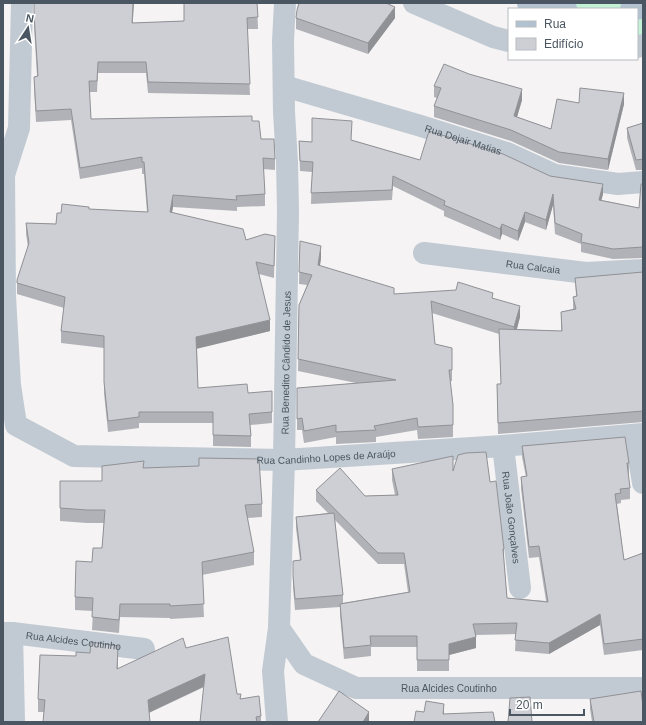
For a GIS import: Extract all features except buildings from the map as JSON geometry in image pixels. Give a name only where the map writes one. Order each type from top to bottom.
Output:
[{"type":"main road","points":[[528,3],[560,8]]},
{"type":"street","name":"Rua Candinho Lopes de Araújo","points":[[22,3],[19,128],[4,175],[5,296],[10,385],[16,425],[74,456],[284,460],[503,446],[639,435]]},
{"type":"street","name":"Rua Benedito Cândido de Jesus","points":[[277,722],[272,671],[279,628],[284,460],[288,211],[284,112],[283,41],[285,3]]},
{"type":"street","points":[[414,3],[493,37],[508,41]]},
{"type":"street","name":"Rua Dejair Matias","points":[[284,86],[507,153],[555,175],[618,184],[643,182]]},
{"type":"street","name":"Rua Calcaia","points":[[424,253],[586,273],[643,270]]},
{"type":"street","points":[[639,435],[643,483]]},
{"type":"street","name":"Rua João Gonçalves","points":[[503,446],[520,588]]},
{"type":"street","name":"Rua Alcides Coutinho","points":[[279,628],[304,664],[356,688],[643,688]]},
{"type":"street","points":[[7,633],[14,722]]},
{"type":"street","name":"Rua Alcides Coutinho","points":[[7,633],[144,649]]},
{"type":"green space","points":[[567,3],[643,3],[643,53],[638,50],[638,8],[574,8]]}]
